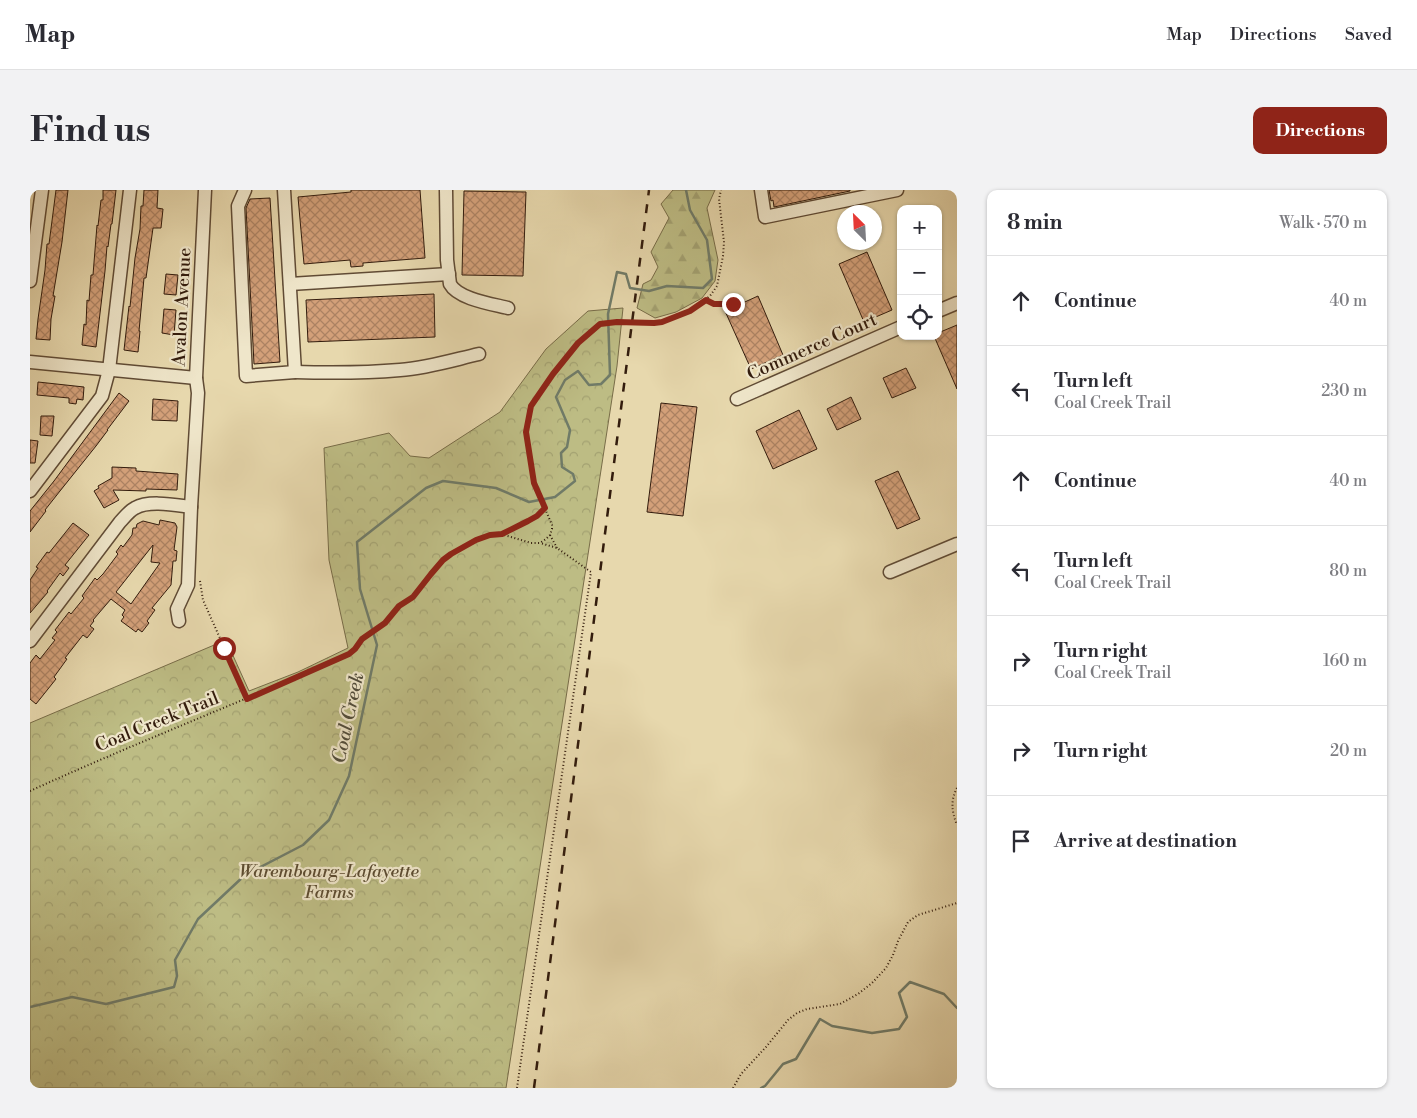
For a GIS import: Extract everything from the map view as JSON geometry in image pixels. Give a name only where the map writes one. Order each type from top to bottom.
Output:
[{"type":"street","points":[[30,281],[42,190]]},
{"type":"street","points":[[30,491],[102,396],[109,370],[130,190]]},
{"type":"street","name":"Avalon Avenue","points":[[30,362],[196,378],[205,190]]},
{"type":"street","points":[[245,190],[238,206],[246,376],[296,372],[337,373],[401,370],[480,354]]},
{"type":"street","points":[[284,190],[296,372]]},
{"type":"street","points":[[446,190],[447,260],[450,284],[457,292],[482,302],[508,308]]},
{"type":"street","points":[[762,190],[765,217],[897,190]]},
{"type":"street","points":[[290,284],[449,274]]},
{"type":"street","points":[[942,309],[957,303]]},
{"type":"street","name":"Commerce Court","points":[[737,399],[897,329]]},
{"type":"street","points":[[179,621],[177,609],[188,585],[198,393],[196,378]]},
{"type":"street","points":[[30,641],[120,522],[135,508],[153,504],[191,507]]},
{"type":"street","points":[[890,572],[957,544]]},
{"type":"path","points":[[540,543],[550,535],[552,524],[534,483],[526,432],[531,406],[553,374],[578,343],[600,324],[662,322],[690,311],[706,300],[717,286],[724,256],[719,199],[720,190]]},
{"type":"path","points":[[706,300],[714,304],[733,304]]},
{"type":"path","points":[[502,534],[537,516],[545,508]]},
{"type":"path","name":"Coal Creek Trail","points":[[30,791],[349,654],[362,639],[385,623],[399,606],[413,597],[437,566],[451,554],[476,540],[490,535],[502,534],[556,548]]},
{"type":"path","points":[[517,1088],[590,572],[556,548],[550,535]]},
{"type":"path","points":[[200,581],[203,600],[247,699]]},
{"type":"path","points":[[957,788],[953,796],[952,806],[953,816],[957,825]]},
{"type":"path","points":[[733,1088],[741,1074],[766,1048],[788,1020],[797,1013],[807,1009],[840,1004],[858,994],[886,968],[908,922],[918,915],[957,903]]},
{"type":"green space","points":[[673,190],[715,190],[707,208],[718,260],[715,281],[702,298],[676,312],[655,318],[637,308],[643,284],[651,280],[658,267],[651,252],[669,218],[661,204]]},
{"type":"green space","name":"Warembourg-Lafayette Farms","points":[[623,308],[617,366],[506,1088],[30,1088],[30,723],[226,640],[249,691],[298,672],[348,648],[329,560],[324,448],[389,433],[410,456],[429,458],[500,412],[546,349],[588,311]]},
{"type":"building","points":[[56,190],[68,190],[53,296],[55,296],[50,340],[36,339],[47,244],[49,244]]},
{"type":"building","points":[[103,190],[116,190],[107,246],[96,347],[82,345],[84,324],[86,325],[87,300],[89,301],[91,275],[93,275],[97,225],[101,200],[103,200]]},
{"type":"building","points":[[144,190],[158,190],[157,208],[163,209],[161,228],[153,228],[146,278],[144,278],[138,352],[124,350]]},
{"type":"building","points":[[351,190],[420,190],[425,258],[363,263],[363,266],[351,267],[350,260],[304,264],[298,197],[351,192]]},
{"type":"building","points":[[769,190],[850,190],[850,191],[774,207]]},
{"type":"building","points":[[464,191],[526,192],[523,276],[462,275]]},
{"type":"building","points":[[270,198],[280,362],[254,364],[246,208],[250,199]]},
{"type":"building","points":[[867,252],[892,310],[864,322],[839,264]]},
{"type":"building","points":[[166,274],[178,275],[176,295],[164,294]]},
{"type":"building","points":[[434,294],[435,337],[308,342],[306,300]]},
{"type":"building","points":[[758,296],[783,355],[751,369],[725,311]]},
{"type":"building","points":[[164,309],[176,310],[174,335],[162,333]]},
{"type":"building","points":[[957,325],[957,389],[936,340],[942,340],[942,331]]},
{"type":"building","points":[[906,368],[916,388],[892,398],[883,378]]},
{"type":"building","points":[[38,382],[84,387],[83,400],[77,399],[76,404],[69,403],[69,398],[37,395]]},
{"type":"building","points":[[119,393],[129,401],[30,532],[30,511]]},
{"type":"building","points":[[851,397],[861,419],[837,430],[827,409]]},
{"type":"building","points":[[153,399],[178,401],[177,421],[152,420]]},
{"type":"building","points":[[661,403],[697,407],[683,516],[647,512]]},
{"type":"building","points":[[799,410],[817,449],[773,469],[756,431]]},
{"type":"building","points":[[41,416],[54,416],[52,436],[40,435]]},
{"type":"building","points":[[30,440],[38,441],[35,463],[30,463]]},
{"type":"building","points":[[112,467],[136,468],[136,471],[178,474],[177,490],[113,490],[119,500],[104,508],[94,491],[99,488],[98,486],[112,478]]},
{"type":"building","points":[[898,471],[920,519],[897,529],[875,481]]},
{"type":"building","points":[[160,520],[175,523],[177,527],[174,550],[177,551],[176,561],[173,561],[171,585],[152,608],[155,610],[147,621],[149,623],[142,632],[138,629],[136,632],[121,621],[125,610],[111,599],[93,620],[90,626],[94,629],[87,638],[83,635],[65,658],[67,659],[54,677],[56,679],[36,704],[30,699],[30,663],[36,655],[40,659],[55,640],[52,638],[57,632],[55,630],[69,612],[71,614],[84,598],[82,596],[95,578],[97,580],[103,574],[118,554],[116,552],[121,545],[123,547],[132,535],[133,528],[136,528],[137,524],[143,521],[159,525]],"holes":[[[153,545],[151,562],[160,563],[131,604],[116,592]]]},
{"type":"building","points":[[73,523],[89,535],[65,565],[69,568],[63,576],[60,573],[48,592],[30,613],[30,580],[38,568],[36,567]]},
{"type":"waterway","name":"Coal Creek","points":[[30,1007],[72,997],[106,1004],[174,987],[177,976],[175,960],[198,919],[245,875],[303,845],[329,820],[349,776],[377,645],[360,589],[357,542],[426,488],[443,481],[496,488],[529,502],[555,497],[575,481],[573,474],[562,467],[561,453],[567,447],[570,430],[556,397],[565,380],[578,371],[589,385],[601,384],[610,375],[608,314],[617,272],[626,274],[630,288],[649,291],[667,286],[703,288],[712,279],[707,240],[690,210],[686,190]]},
{"type":"waterway","points":[[761,1088],[765,1086],[783,1064],[796,1059],[820,1019],[832,1026],[872,1033],[899,1029],[907,1017],[899,993],[910,982],[944,994],[957,1008]]},
{"type":"railway","points":[[534,1088],[649,190]]},
{"type":"route","points":[[224,648],[247,699],[349,654],[362,639],[385,623],[399,606],[413,597],[443,560],[451,554],[476,540],[490,535],[502,534],[537,516],[545,508],[534,483],[526,432],[531,406],[553,374],[578,343],[592,330],[600,324],[617,322],[662,322],[690,311],[706,300],[714,304],[733,304]]}]
